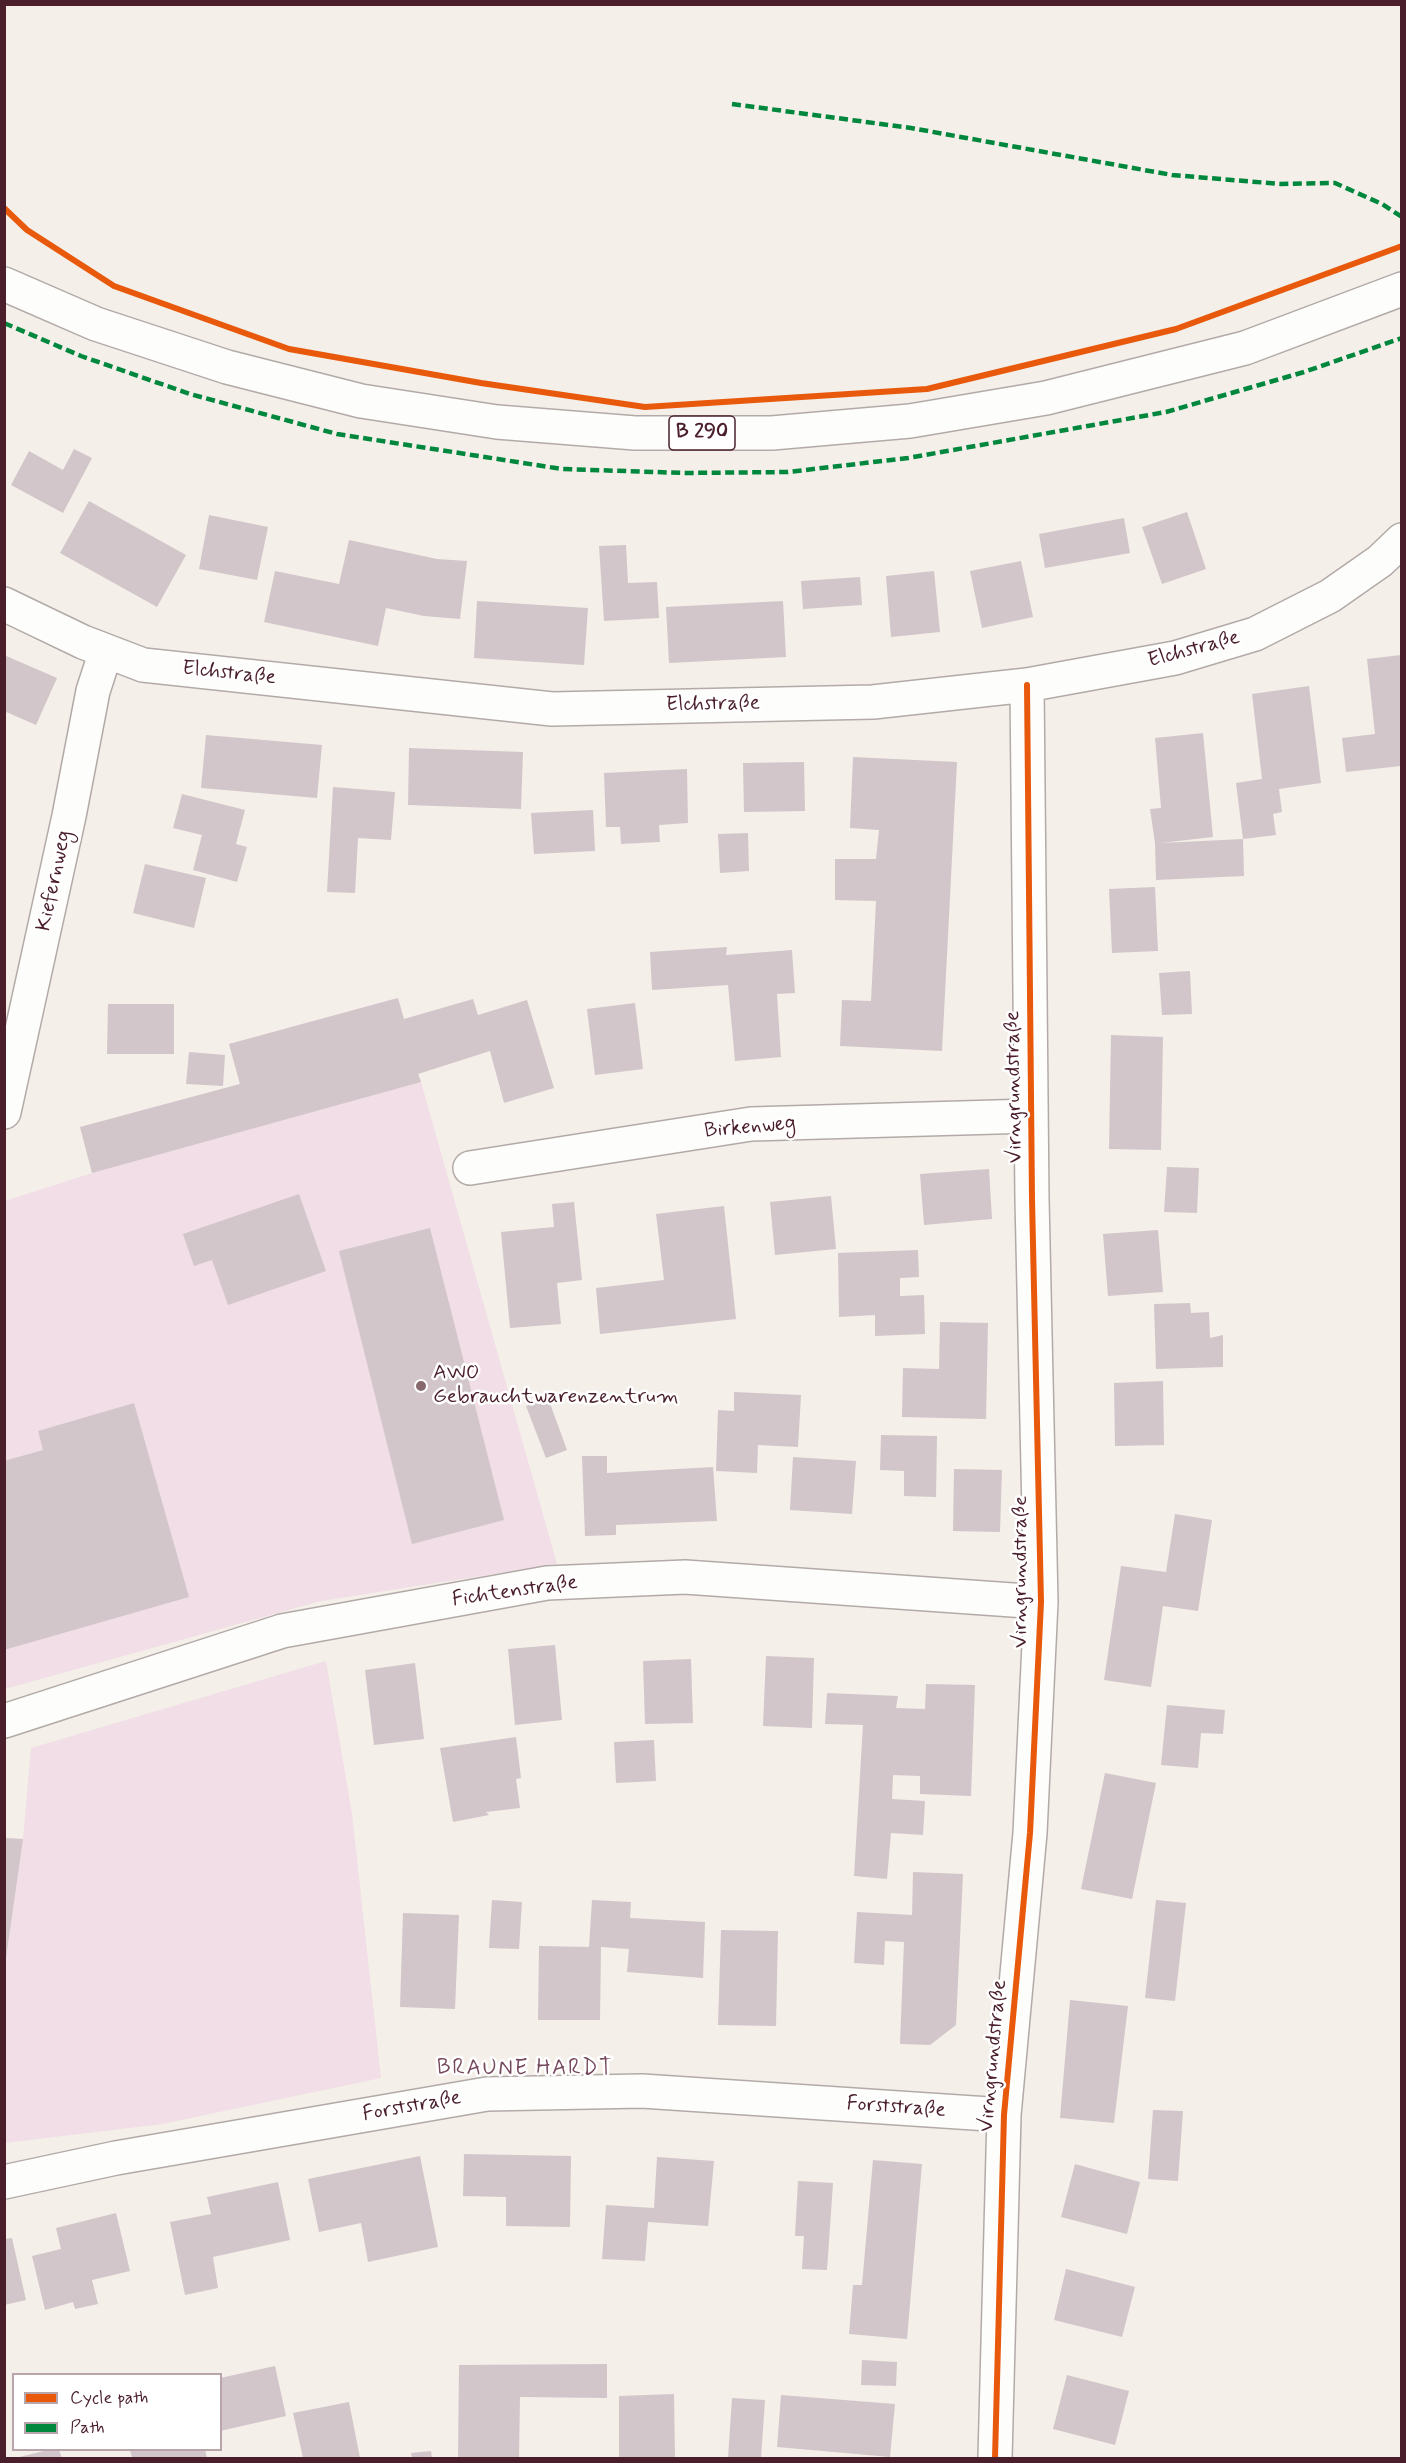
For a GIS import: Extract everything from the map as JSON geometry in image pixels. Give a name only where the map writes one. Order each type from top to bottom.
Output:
[{"type":"street","name":"B 290","points":[[4,284],[96,324],[227,367],[361,401],[497,422],[635,434],[772,433],[910,421],[1046,398],[1245,348],[1401,289]]},
{"type":"street","name":"Elchstraße","points":[[4,604],[83,642],[143,665],[552,709],[873,702],[1027,685],[1175,658],[1255,634],[1330,596],[1380,561],[1401,540]]},
{"type":"street","name":"Kiefernweg","points":[[4,1112],[69,816],[93,692],[106,651]]},
{"type":"street","name":"Virngrundstraße","points":[[995,2458],[1004,2115],[1030,1833],[1041,1602],[1027,685]]},
{"type":"street","name":"Birkenweg","points":[[470,1168],[751,1124],[1032,1116]]},
{"type":"street","name":"Fichtenstraße","points":[[4,1721],[282,1631],[547,1583],[685,1577],[1041,1602]]},
{"type":"street","name":"Forststraße","points":[[4,2182],[116,2158],[487,2094],[642,2091],[1004,2115]]},
{"type":"shaded area","points":[[393,999],[421,1082],[557,1564],[321,1601],[5,1689],[5,1201],[92,1173],[80,1127],[240,1084],[229,1044]]},
{"type":"shaded area","points":[[326,1661],[352,1814],[381,2078],[162,2124],[5,2143],[4,1838],[23,1839],[31,1748]]},
{"type":"building","points":[[74,449],[92,458],[63,513],[11,485],[29,451],[63,470]]},
{"type":"building","points":[[89,501],[186,555],[157,607],[60,553]]},
{"type":"building","points":[[1187,512],[1206,569],[1162,584],[1142,527]]},
{"type":"building","points":[[209,515],[268,527],[257,580],[199,569]]},
{"type":"building","points":[[1124,518],[1130,553],[1045,568],[1039,534]]},
{"type":"building","points":[[349,540],[437,559],[467,561],[460,619],[424,616],[386,608],[378,646],[264,622],[275,571],[339,584]]},
{"type":"building","points":[[626,545],[628,583],[657,582],[659,618],[604,621],[599,546]]},
{"type":"building","points":[[1021,561],[1033,617],[982,628],[970,571]]},
{"type":"building","points":[[934,571],[940,632],[891,637],[886,576]]},
{"type":"building","points":[[860,577],[862,605],[803,609],[801,581]]},
{"type":"building","points":[[477,601],[588,608],[584,665],[474,658]]},
{"type":"building","points":[[783,601],[786,657],[669,663],[666,607]]},
{"type":"building","points":[[4,655],[57,678],[36,725],[4,711]]},
{"type":"building","points":[[1401,655],[1401,766],[1346,772],[1342,738],[1375,734],[1367,659]]},
{"type":"building","points":[[1309,686],[1321,783],[1279,789],[1282,812],[1273,814],[1276,835],[1243,839],[1236,783],[1262,779],[1252,694]]},
{"type":"building","points":[[1203,733],[1213,837],[1161,843],[1243,839],[1244,876],[1156,880],[1155,843],[1150,809],[1161,808],[1155,738]]},
{"type":"building","points":[[206,735],[322,745],[317,798],[201,788]]},
{"type":"building","points":[[409,748],[523,752],[521,809],[408,805]]},
{"type":"building","points":[[853,757],[957,762],[942,1051],[840,1046],[842,1000],[871,1001],[876,901],[835,900],[835,859],[876,859],[879,830],[850,828]]},
{"type":"building","points":[[804,762],[805,811],[744,812],[743,763]]},
{"type":"building","points":[[687,769],[688,823],[659,825],[660,842],[621,844],[620,827],[606,827],[604,773]]},
{"type":"building","points":[[333,787],[395,792],[391,840],[358,838],[355,893],[327,892]]},
{"type":"building","points":[[182,794],[245,810],[236,844],[247,847],[237,882],[193,870],[202,835],[173,828]]},
{"type":"building","points":[[593,810],[595,851],[534,854],[531,813]]},
{"type":"building","points":[[748,833],[749,871],[720,873],[718,834]]},
{"type":"building","points":[[145,864],[206,878],[194,928],[133,913]]},
{"type":"building","points":[[1155,887],[1158,951],[1112,953],[1109,889]]},
{"type":"building","points":[[727,947],[726,955],[792,950],[795,993],[777,994],[781,1057],[735,1061],[728,985],[652,990],[650,952]]},
{"type":"building","points":[[1190,971],[1192,1014],[1162,1015],[1159,973]]},
{"type":"building","points":[[398,998],[404,1019],[473,999],[478,1015],[527,1000],[554,1088],[504,1103],[490,1051],[418,1074],[421,1082],[92,1173],[80,1127],[240,1084],[229,1044]]},
{"type":"building","points":[[635,1003],[643,1069],[595,1075],[587,1009]]},
{"type":"building","points":[[108,1004],[174,1004],[174,1054],[107,1054]]},
{"type":"building","points":[[1111,1035],[1163,1037],[1161,1150],[1109,1149]]},
{"type":"building","points":[[189,1052],[225,1055],[223,1086],[186,1084]]},
{"type":"building","points":[[1167,1167],[1199,1168],[1197,1213],[1164,1212]]},
{"type":"building","points":[[989,1169],[992,1219],[924,1225],[920,1174]]},
{"type":"building","points":[[299,1194],[326,1271],[228,1305],[212,1260],[194,1266],[183,1234]]},
{"type":"building","points":[[831,1196],[836,1249],[775,1255],[770,1202]]},
{"type":"building","points":[[574,1202],[582,1280],[557,1283],[561,1324],[510,1328],[501,1232],[554,1227],[552,1204]]},
{"type":"building","points":[[724,1206],[736,1319],[600,1334],[596,1288],[664,1280],[656,1214]]},
{"type":"building","name":"AWO Gebrauchtwarenzentrum","points":[[430,1228],[504,1520],[412,1544],[339,1251]]},
{"type":"building","points":[[1158,1230],[1163,1292],[1108,1296],[1103,1234]]},
{"type":"building","points":[[918,1250],[919,1277],[900,1278],[900,1296],[924,1295],[925,1334],[875,1336],[875,1315],[839,1317],[838,1253]]},
{"type":"building","points":[[1190,1303],[1191,1313],[1209,1312],[1210,1338],[1223,1335],[1223,1367],[1156,1369],[1154,1304]]},
{"type":"building","points":[[940,1322],[988,1323],[986,1419],[902,1417],[903,1368],[939,1369]]},
{"type":"building","points":[[1163,1381],[1164,1445],[1115,1446],[1114,1383]]},
{"type":"building","points":[[734,1392],[801,1395],[798,1447],[758,1445],[757,1473],[716,1471],[718,1410],[734,1411]]},
{"type":"building","points":[[548,1398],[567,1450],[546,1458],[526,1406]]},
{"type":"building","points":[[134,1403],[189,1597],[4,1650],[4,1461],[43,1450],[38,1431]]},
{"type":"building","points":[[881,1435],[937,1436],[936,1497],[904,1496],[904,1471],[880,1470]]},
{"type":"building","points":[[582,1456],[607,1456],[607,1473],[713,1467],[717,1521],[616,1525],[616,1535],[585,1536]]},
{"type":"building","points":[[793,1457],[856,1461],[852,1514],[790,1510]]},
{"type":"building","points":[[954,1469],[1002,1470],[1000,1532],[953,1531]]},
{"type":"building","points":[[1175,1514],[1212,1520],[1198,1611],[1163,1606],[1151,1687],[1104,1680],[1121,1566],[1166,1572]]},
{"type":"building","points":[[555,1645],[562,1720],[515,1725],[508,1649]]},
{"type":"building","points":[[766,1656],[814,1658],[812,1728],[763,1726]]},
{"type":"building","points":[[691,1659],[693,1723],[645,1724],[643,1661]]},
{"type":"building","points":[[415,1663],[424,1739],[374,1745],[365,1670]]},
{"type":"building","points":[[926,1684],[975,1685],[971,1796],[920,1794],[920,1776],[893,1775],[892,1799],[925,1801],[923,1835],[891,1833],[887,1879],[854,1876],[863,1725],[825,1724],[827,1693],[898,1696],[896,1708],[925,1709]]},
{"type":"building","points":[[1167,1705],[1225,1710],[1223,1734],[1201,1733],[1198,1768],[1161,1765]]},
{"type":"building","points":[[516,1737],[521,1778],[516,1779],[520,1808],[486,1812],[489,1815],[453,1822],[440,1748]]},
{"type":"building","points":[[654,1740],[656,1781],[616,1783],[614,1742]]},
{"type":"building","points":[[1105,1773],[1156,1783],[1132,1899],[1081,1889]]},
{"type":"building","points":[[4,1838],[23,1839],[6,1958],[4,1958]]},
{"type":"building","points":[[913,1872],[963,1874],[956,2025],[930,2045],[900,2044],[904,1942],[885,1941],[884,1965],[854,1963],[857,1912],[912,1915]]},
{"type":"building","points":[[492,1900],[522,1902],[519,1949],[489,1948]]},
{"type":"building","points":[[592,1900],[631,1902],[630,1918],[705,1922],[703,1978],[627,1972],[629,1949],[601,1947],[600,2020],[538,2020],[539,1946],[589,1947]]},
{"type":"building","points":[[1156,1900],[1186,1903],[1175,2001],[1145,1998]]},
{"type":"building","points":[[403,1913],[459,1915],[455,2009],[400,2007]]},
{"type":"building","points":[[721,1930],[778,1931],[776,2026],[718,2025]]},
{"type":"building","points":[[1070,2000],[1128,2006],[1114,2123],[1060,2118]]},
{"type":"building","points":[[1153,2110],[1183,2111],[1178,2181],[1148,2179]]},
{"type":"building","points":[[464,2154],[571,2156],[570,2227],[506,2226],[506,2197],[463,2196]]},
{"type":"building","points":[[420,2156],[438,2247],[368,2262],[361,2223],[319,2232],[308,2179]]},
{"type":"building","points":[[657,2157],[714,2161],[708,2226],[648,2222],[645,2261],[602,2259],[606,2205],[654,2208]]},
{"type":"building","points":[[873,2160],[922,2164],[907,2339],[849,2334],[853,2285],[862,2285]]},
{"type":"building","points":[[1075,2164],[1140,2182],[1127,2234],[1061,2217]]},
{"type":"building","points":[[798,2181],[833,2183],[827,2270],[802,2269],[804,2236],[795,2236]]},
{"type":"building","points":[[278,2182],[290,2240],[213,2257],[218,2288],[185,2295],[170,2222],[211,2214],[207,2197]]},
{"type":"building","points":[[116,2213],[130,2271],[92,2280],[98,2304],[75,2309],[73,2302],[45,2310],[32,2256],[61,2249],[56,2228]]},
{"type":"building","points":[[12,2238],[26,2300],[4,2305],[4,2239]]},
{"type":"building","points":[[1066,2269],[1135,2287],[1122,2337],[1054,2320]]},
{"type":"building","points":[[862,2360],[897,2362],[896,2386],[861,2385]]},
{"type":"building","points":[[607,2364],[607,2398],[520,2397],[519,2458],[458,2458],[459,2365]]},
{"type":"building","points":[[275,2366],[286,2416],[222,2431],[222,2378]]},
{"type":"building","points":[[1067,2375],[1129,2391],[1115,2445],[1053,2429]]},
{"type":"building","points":[[674,2394],[675,2458],[619,2458],[619,2396]]},
{"type":"building","points":[[781,2395],[895,2404],[890,2457],[777,2447]]},
{"type":"building","points":[[732,2398],[765,2400],[761,2458],[728,2458]]},
{"type":"building","points":[[349,2402],[360,2458],[303,2458],[293,2413]]},
{"type":"building","points":[[44,2451],[59,2451],[62,2458],[15,2458]]},
{"type":"building","points":[[130,2451],[205,2451],[207,2458],[132,2458]]},
{"type":"building","points":[[431,2451],[432,2458],[412,2458],[411,2453]]},
{"type":"marked path","points":[[732,104],[911,128],[1172,175],[1281,184],[1335,183],[1382,204],[1402,217]]},
{"type":"marked path","points":[[4,323],[81,356],[190,394],[337,434],[562,469],[685,473],[788,472],[908,458],[1166,412],[1304,372],[1402,338]]},
{"type":"cycle path","points":[[4,208],[27,230],[114,286],[289,349],[481,383],[645,407],[927,389],[1176,329],[1402,246]]},
{"type":"cycle path","points":[[995,2458],[1004,2115],[1030,1833],[1041,1602],[1032,1199],[1027,685]]},
{"type":"place","name":"AWO Gebrauchtwarenzentrum","points":[[421,1386]]},
{"type":"district","name":"BRAUNE HARDT","points":[[525,2069]]}]
